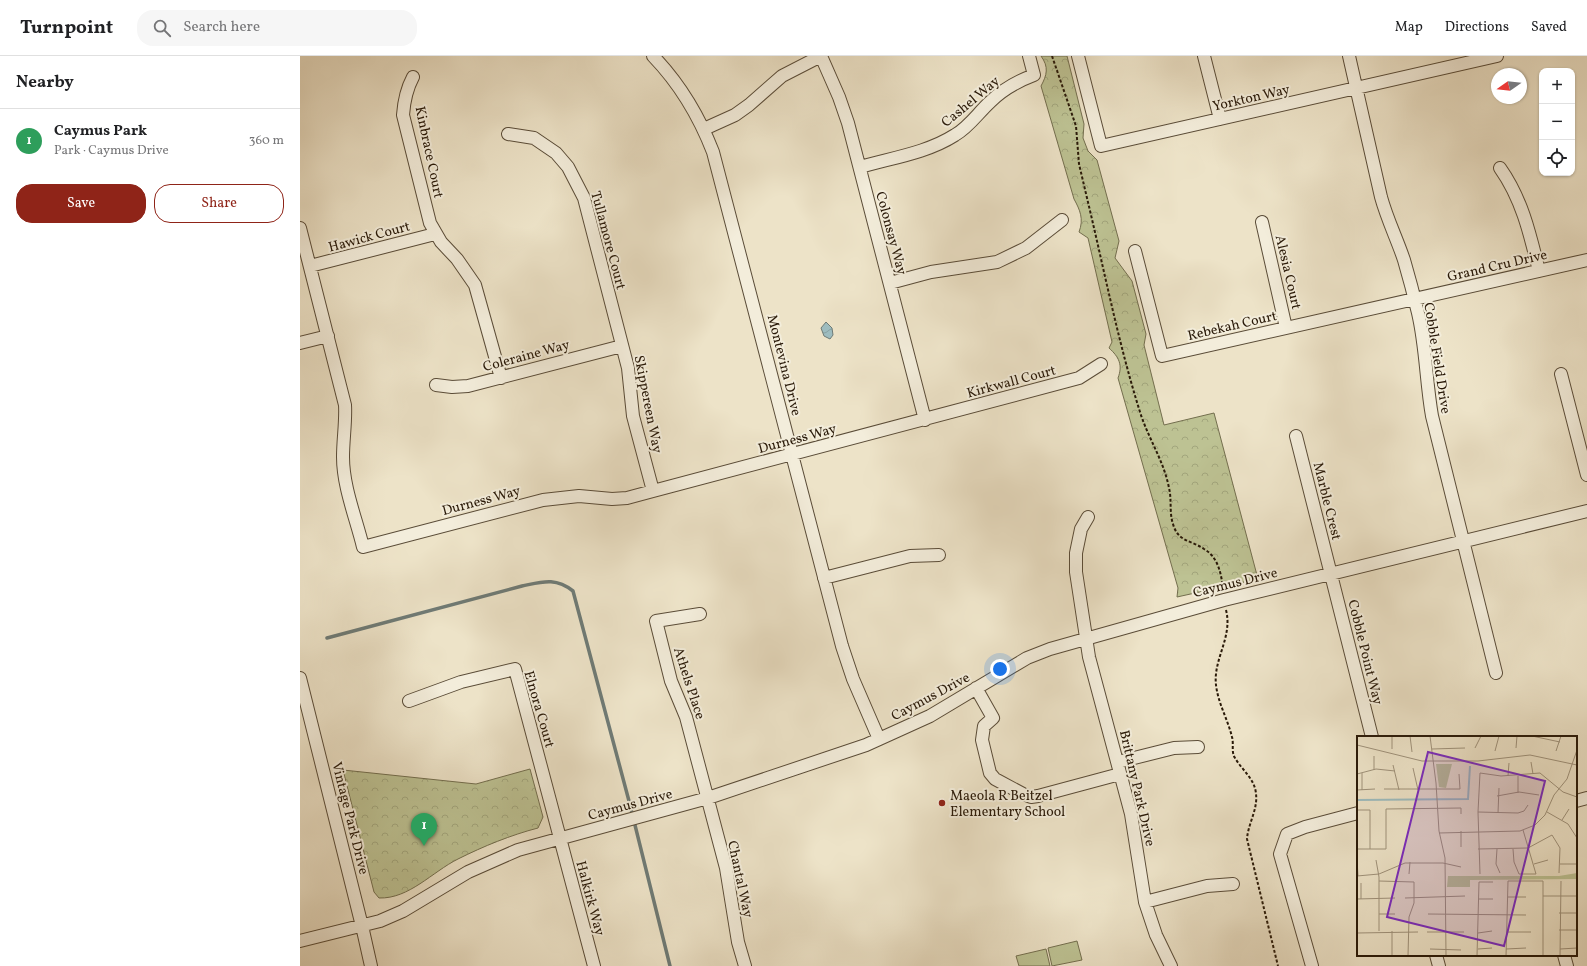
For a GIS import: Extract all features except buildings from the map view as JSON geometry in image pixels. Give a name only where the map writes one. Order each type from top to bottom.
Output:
[{"type":"street","name":"Montevina Drive","points":[[653,56],[680,88],[704,129],[720,173],[842,646],[859,692],[880,739]]},
{"type":"street","points":[[704,129],[735,115],[750,105],[782,76],[821,56]]},
{"type":"street","name":"Colonsay Way","points":[[821,56],[839,97],[860,167],[926,420]]},
{"type":"street","name":"Cashel Way","points":[[860,167],[932,146],[956,135],[967,126],[990,101],[1007,88],[1034,75],[1029,56]]},
{"type":"street","name":"Yorkton Way","points":[[1078,56],[1101,146],[1356,88],[1478,58],[1497,56]]},
{"type":"street","points":[[1204,56],[1220,119]]},
{"type":"street","name":"Cobble Field Drive","points":[[1349,56],[1384,208],[1404,260],[1414,300],[1424,345],[1428,396],[1432,416],[1496,673]]},
{"type":"street","name":"Kinbrace Court","points":[[413,77],[407,88],[404,101],[404,115],[430,223],[435,234]]},
{"type":"street","name":"Tullamore Court","points":[[508,134],[534,138],[546,144],[564,162],[576,181],[584,198],[622,346]]},
{"type":"street","points":[[1500,168],[1523,211],[1539,271]]},
{"type":"street","points":[[890,283],[931,272],[997,262],[1026,248],[1062,220]]},
{"type":"street","name":"Alesia Court","points":[[1262,222],[1286,328]]},
{"type":"street","name":"Durness Way","points":[[300,228],[345,405],[346,422],[343,457],[345,476],[363,547],[543,500],[579,496],[612,499],[627,498],[926,420]]},
{"type":"street","points":[[435,234],[468,273],[475,285],[501,378]]},
{"type":"street","name":"Hawick Court","points":[[310,266],[435,234]]},
{"type":"street","name":"Rebekah Court","points":[[1135,251],[1162,356],[1414,300]]},
{"type":"street","name":"Grand Cru Drive","points":[[1414,300],[1587,260]]},
{"type":"street","points":[[300,343],[328,336]]},
{"type":"street","name":"Coleraine Way","points":[[436,385],[452,387],[468,386],[622,346]]},
{"type":"street","name":"Skippereen Way","points":[[622,346],[630,379],[633,416],[653,491]]},
{"type":"street","name":"Kirkwall Court","points":[[926,420],[1080,378],[1101,364]]},
{"type":"street","points":[[1561,374],[1587,475]]},
{"type":"street","name":"Marble Crest","points":[[1296,436],[1331,574]]},
{"type":"street","name":"Caymus Drive","points":[[300,941],[362,926],[403,912],[449,882],[492,860],[560,838],[708,798],[880,739],[930,716],[1027,658],[1050,649],[1224,600],[1587,511]]},
{"type":"street","name":"Brittany Park Drive","points":[[1088,517],[1081,529],[1076,553],[1076,572],[1089,657],[1136,837],[1145,902],[1156,936],[1171,966]]},
{"type":"street","points":[[824,578],[910,556],[939,555]]},
{"type":"street","name":"Cobble Point Way","points":[[1331,574],[1372,736]]},
{"type":"street","name":"Athels Place","points":[[700,614],[656,621],[671,681],[686,717],[708,798]]},
{"type":"street","name":"Elnora Court","points":[[409,702],[461,682],[515,669],[560,838]]},
{"type":"street","name":"Vintage Park Drive","points":[[300,678],[371,966]]},
{"type":"street","points":[[976,688],[993,718],[984,726],[982,740],[988,768],[995,779],[1031,796],[1045,795],[1174,748],[1198,747]]},
{"type":"street","name":"Chantal Way","points":[[708,798],[731,891],[738,942],[745,966]]},
{"type":"street","points":[[1577,801],[1587,798]]},
{"type":"street","points":[[1312,966],[1280,854],[1286,834],[1305,827],[1357,813]]},
{"type":"street","name":"Halkirk Way","points":[[560,838],[594,966]]},
{"type":"street","points":[[1145,902],[1207,886],[1233,884]]},
{"type":"street","points":[[1436,956],[1439,966]]},
{"type":"street","points":[[1564,956],[1567,966]]},
{"type":"path","points":[[1052,56],[1076,126],[1080,164],[1086,198],[1140,412],[1157,451],[1170,489],[1169,507],[1173,525],[1178,536],[1186,542],[1204,548],[1215,558],[1221,575],[1224,600],[1228,614],[1227,634],[1218,661],[1216,686],[1224,716],[1233,738],[1234,758],[1251,780],[1256,792],[1257,801],[1247,830],[1247,839],[1278,966]]},
{"type":"green space","points":[[1041,56],[1067,56],[1084,124],[1083,138],[1088,151],[1097,160],[1119,241],[1115,258],[1132,281],[1146,334],[1144,345],[1164,425],[1214,413],[1258,579],[1177,597],[1178,588],[1118,378],[1120,365],[1118,358],[1109,348],[1112,342],[1088,238],[1079,232],[1081,215],[1074,199],[1041,86],[1045,78],[1046,67]]},
{"type":"green space","points":[[530,769],[543,817],[538,828],[508,837],[468,854],[448,864],[410,890],[400,894],[379,898],[374,892],[343,770],[476,784]]},
{"type":"green space","points":[[1077,941],[1082,960],[1052,966],[1048,948]]},
{"type":"green space","points":[[1046,949],[1050,966],[1019,966],[1016,956]]},
{"type":"water","points":[[826,322],[832,328],[833,335],[830,339],[824,336],[821,328]]},
{"type":"waterway","points":[[327,638],[536,583],[554,582],[573,591],[629,801],[670,966]]},
{"type":"place","name":"Maeola R Beitzel Elementary School","points":[[942,803]]},
{"type":"place","name":"Caymus Park","points":[[424,846]]}]
